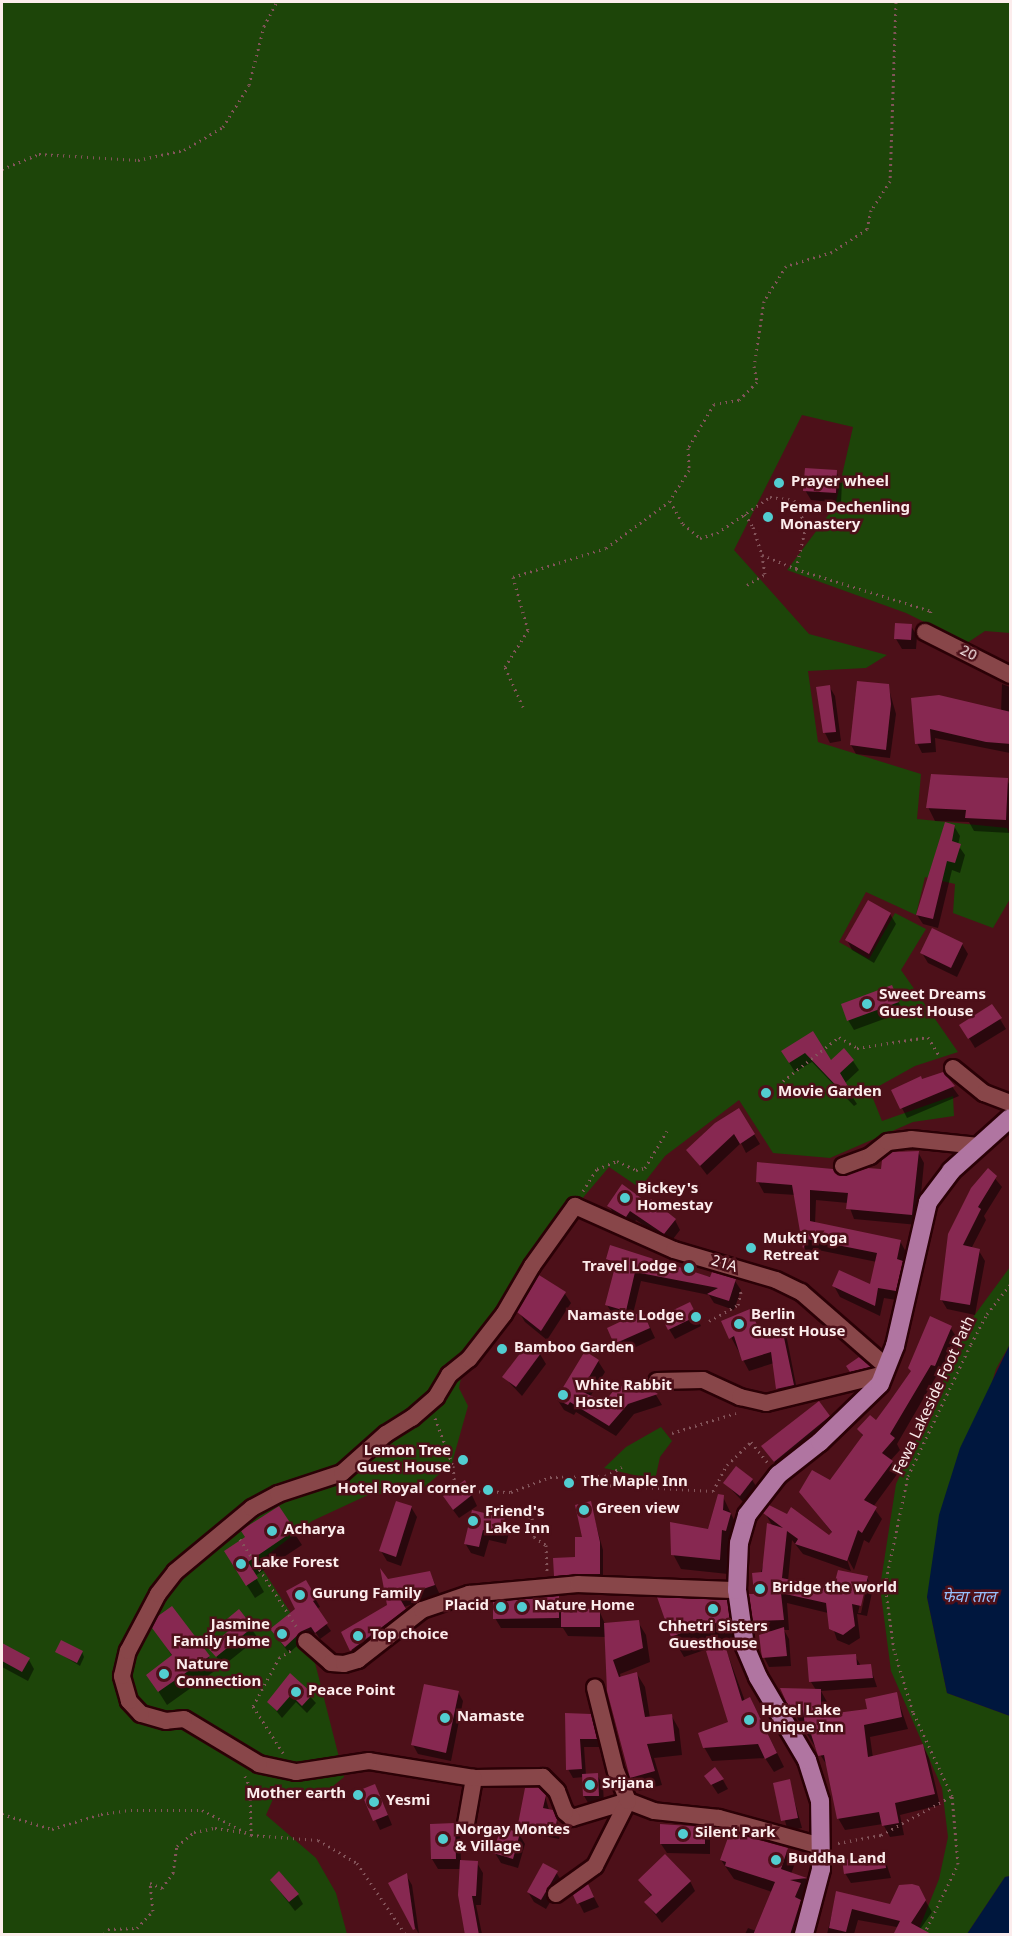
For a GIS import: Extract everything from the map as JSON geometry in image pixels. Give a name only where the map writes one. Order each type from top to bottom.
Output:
[{"type":"main road","points":[[804,1935],[821,1869],[820,1801],[811,1770],[752,1664],[742,1636],[737,1590],[739,1543],[747,1515],[778,1475],[862,1404],[886,1370],[895,1346],[922,1215],[938,1185],[1011,1118]]},
{"type":"street","name":"20","points":[[925,632],[1011,675]]},
{"type":"street","points":[[953,1068],[984,1093],[1011,1103]]},
{"type":"street","points":[[843,1166],[870,1156],[888,1142],[910,1139],[979,1146]]},
{"type":"street","points":[[575,1206],[532,1266],[504,1314],[430,1402],[386,1434],[342,1473],[278,1494],[175,1572],[158,1594],[128,1651],[122,1676],[129,1701],[141,1714],[166,1720],[184,1719],[248,1759],[296,1772],[369,1761],[474,1778],[543,1777],[557,1791],[566,1812],[572,1818],[628,1801],[654,1811],[719,1818],[821,1846]]},
{"type":"street","name":"21A","points":[[575,1206],[674,1250],[746,1271],[801,1292],[886,1370]]},
{"type":"street","points":[[657,1381],[703,1380],[740,1397],[766,1403],[886,1370]]},
{"type":"street","points":[[306,1641],[331,1663],[344,1664],[358,1660],[422,1610],[469,1594],[548,1585],[737,1590]]},
{"type":"street","points":[[556,1894],[595,1866],[628,1801],[616,1772],[595,1688]]},
{"type":"street","points":[[466,1824],[474,1778]]},
{"type":"path","points":[[2,169],[39,154],[84,160],[138,159],[184,150],[223,128],[249,85],[264,26],[277,2]]},
{"type":"path","points":[[523,707],[505,668],[528,630],[513,577],[606,548],[670,501],[689,470],[688,448],[714,404],[739,400],[757,382],[754,366],[764,301],[786,266],[832,252],[867,229],[871,210],[890,181],[896,2]]},
{"type":"path","points":[[670,501],[682,525],[700,538],[717,533],[770,497],[794,500],[806,526],[796,569]]},
{"type":"path","points":[[744,514],[753,527],[765,574],[747,585]]},
{"type":"path","points":[[762,555],[796,569],[930,611],[925,632]]},
{"type":"path","points":[[783,1081],[839,1037],[857,1048],[928,1037],[939,1057],[953,1068]]},
{"type":"path","points":[[575,1206],[597,1169],[617,1161],[636,1170],[645,1168],[667,1131]]},
{"type":"path","points":[[709,1321],[738,1305],[746,1271]]},
{"type":"path","name":"Fewa Lakeside Foot Path","points":[[924,1935],[958,1864],[952,1796],[913,1712],[894,1650],[885,1586],[908,1476],[987,1314],[1011,1285]]},
{"type":"path","points":[[430,1402],[453,1466],[455,1491],[511,1492],[550,1477],[605,1476],[621,1467]]},
{"type":"path","points":[[672,1433],[766,1403]]},
{"type":"path","points":[[605,1476],[604,1485],[714,1491],[727,1464],[752,1442],[778,1475]]},
{"type":"path","points":[[517,1513],[532,1518],[534,1537],[546,1545],[548,1585]]},
{"type":"path","points":[[232,1527],[306,1641],[279,1658],[254,1706],[296,1772]]},
{"type":"path","points":[[248,1759],[244,1777],[250,1787],[251,1834]]},
{"type":"path","points":[[821,1846],[881,1835],[952,1796]]},
{"type":"path","points":[[2,1814],[52,1829],[100,1814],[131,1810],[202,1810],[251,1834]]},
{"type":"path","points":[[104,1935],[108,1929],[137,1928],[153,1911],[150,1883],[162,1888],[173,1873],[177,1846],[194,1832],[215,1828],[318,1840],[357,1863],[405,1935]]},
{"type":"green space","points":[[2,2],[1010,2],[1010,633],[985,631],[967,643],[906,613],[787,570],[835,506],[853,427],[802,415],[734,550],[809,634],[887,655],[866,668],[808,671],[818,742],[921,774],[917,819],[1007,828],[1010,835],[1010,899],[993,928],[953,913],[955,884],[925,877],[916,915],[866,892],[839,942],[869,959],[895,913],[926,929],[901,970],[958,1052],[915,1066],[870,1091],[882,1121],[953,1096],[954,1116],[913,1122],[830,1158],[773,1153],[739,1100],[665,1156],[640,1188],[609,1167],[524,1267],[501,1323],[466,1354],[459,1388],[468,1406],[452,1463],[420,1491],[368,1495],[312,1521],[258,1562],[310,1643],[344,1777],[326,1792],[277,1790],[266,1815],[316,1858],[336,1893],[347,1934],[2,1934]]},
{"type":"green space","points":[[1010,1267],[1010,1344],[996,1369],[927,1597],[947,1693],[1010,1716],[1010,1876],[1005,1877],[967,1934],[917,1934],[939,1879],[948,1837],[942,1788],[891,1671],[880,1587],[896,1484],[971,1320]]},
{"type":"green space","points":[[661,1427],[672,1441],[660,1457],[655,1480],[604,1468],[626,1447]]},
{"type":"water","name":"फेवा ताल","points":[[1010,1344],[1010,1716],[947,1693],[927,1597],[939,1515],[960,1448]]},
{"type":"water","points":[[1010,1876],[1010,1934],[967,1934],[1005,1877]]},
{"type":"building","points":[[805,468],[837,470],[836,493],[803,491]]},
{"type":"building","points":[[895,623],[912,624],[911,640],[894,639]]},
{"type":"building","points":[[857,681],[889,684],[891,704],[886,750],[850,745]]},
{"type":"building","points":[[830,685],[836,732],[823,733],[816,687]]},
{"type":"building","points":[[939,695],[1011,712],[1011,744],[986,742],[930,729],[931,743],[915,744],[911,698]]},
{"type":"building","points":[[931,774],[1008,778],[1006,820],[965,818],[966,810],[926,808]]},
{"type":"building","points":[[945,822],[955,825],[952,841],[961,844],[955,863],[947,861],[933,919],[916,915]]},
{"type":"building","points":[[868,900],[891,913],[869,954],[845,940]]},
{"type":"building","points":[[932,928],[963,943],[951,968],[920,953]]},
{"type":"building","points":[[892,985],[899,1002],[847,1021],[841,1004]]},
{"type":"building","points":[[992,1004],[1002,1018],[968,1039],[959,1025]]},
{"type":"building","points":[[813,1031],[831,1060],[844,1048],[854,1060],[840,1073],[852,1093],[847,1097],[805,1053],[789,1063],[781,1051]]},
{"type":"building","points":[[943,1072],[955,1086],[900,1109],[891,1090],[921,1076],[922,1079]]},
{"type":"building","points":[[739,1108],[755,1134],[740,1144],[734,1134],[700,1166],[686,1150],[715,1123]]},
{"type":"building","points":[[919,1151],[912,1215],[846,1209],[848,1193],[810,1190],[810,1221],[901,1240],[897,1259],[903,1261],[896,1291],[878,1288],[875,1306],[832,1286],[839,1270],[870,1284],[877,1253],[807,1239],[803,1249],[792,1185],[756,1182],[757,1162],[833,1169],[842,1176],[868,1168],[881,1169],[882,1160],[892,1152]]},
{"type":"building","points":[[988,1168],[997,1176],[978,1207],[981,1209],[963,1245],[980,1249],[970,1305],[940,1300],[948,1234],[971,1188]]},
{"type":"building","points":[[622,1184],[648,1203],[651,1199],[676,1219],[664,1234],[630,1211],[626,1217],[607,1206]]},
{"type":"building","points":[[610,1245],[710,1277],[712,1272],[736,1279],[729,1301],[707,1294],[718,1288],[635,1272],[626,1311],[605,1305],[616,1263],[606,1259]]},
{"type":"building","points":[[539,1275],[566,1292],[541,1331],[517,1312]]},
{"type":"building","points":[[690,1302],[697,1316],[668,1330],[661,1316]]},
{"type":"building","points":[[750,1309],[761,1334],[782,1328],[794,1385],[776,1389],[771,1352],[742,1361],[734,1336],[729,1339],[721,1321]]},
{"type":"building","points":[[643,1311],[650,1328],[614,1344],[607,1328]]},
{"type":"building","points":[[930,1316],[952,1326],[935,1366],[931,1365],[890,1434],[895,1438],[882,1453],[893,1461],[864,1500],[877,1507],[862,1533],[858,1530],[847,1561],[795,1544],[798,1539],[787,1531],[782,1578],[833,1589],[838,1570],[868,1576],[861,1606],[852,1604],[855,1626],[843,1635],[829,1629],[826,1603],[781,1593],[784,1620],[753,1621],[749,1594],[754,1594],[752,1573],[762,1572],[767,1523],[783,1528],[763,1513],[769,1505],[787,1514],[791,1507],[829,1535],[832,1532],[799,1492],[812,1470],[830,1480],[863,1435],[857,1429],[870,1415],[876,1420],[911,1371],[908,1368]]},
{"type":"building","points":[[528,1343],[541,1353],[516,1387],[502,1377]]},
{"type":"building","points":[[585,1351],[599,1360],[581,1391],[604,1402],[616,1388],[647,1378],[648,1387],[658,1394],[628,1404],[609,1426],[570,1402],[568,1405],[556,1399]]},
{"type":"building","points":[[859,1357],[871,1367],[850,1372],[846,1366]]},
{"type":"building","points":[[819,1401],[830,1416],[774,1462],[761,1446]]},
{"type":"building","points":[[736,1466],[753,1479],[740,1496],[723,1483]]},
{"type":"building","points":[[465,1480],[472,1495],[453,1510],[443,1496]]},
{"type":"building","points":[[718,1494],[724,1495],[723,1510],[731,1513],[726,1531],[722,1530],[720,1560],[671,1555],[670,1522],[708,1529]]},
{"type":"building","points":[[396,1501],[412,1506],[396,1557],[379,1551]]},
{"type":"building","points":[[591,1501],[600,1542],[600,1574],[554,1576],[553,1558],[575,1557],[575,1537],[582,1537],[575,1505]]},
{"type":"building","points":[[279,1506],[295,1530],[248,1562],[258,1578],[246,1586],[224,1551],[245,1537],[241,1531]]},
{"type":"building","points":[[472,1510],[505,1518],[501,1535],[483,1530],[479,1547],[464,1544]]},
{"type":"building","points":[[380,1568],[388,1579],[430,1571],[435,1585],[399,1597],[406,1609],[350,1651],[341,1632],[387,1605]]},
{"type":"building","points":[[306,1580],[317,1599],[313,1601],[328,1623],[315,1633],[311,1627],[302,1631],[285,1647],[270,1629],[295,1609],[286,1591]]},
{"type":"building","points":[[559,1596],[559,1618],[493,1619],[493,1602]]},
{"type":"building","points":[[657,1597],[727,1600],[730,1622],[704,1624],[671,1637]]},
{"type":"building","points":[[172,1606],[210,1656],[158,1692],[146,1675],[172,1655],[152,1628],[158,1616]]},
{"type":"building","points":[[561,1608],[600,1609],[600,1627],[561,1627]]},
{"type":"building","points":[[239,1609],[253,1627],[216,1657],[208,1648],[233,1627],[227,1619]]},
{"type":"building","points":[[639,1620],[643,1648],[613,1660],[619,1677],[637,1672],[645,1717],[672,1714],[675,1741],[647,1744],[655,1771],[630,1778],[607,1691],[604,1623]]},
{"type":"building","points":[[784,1627],[787,1656],[762,1658],[759,1635]]},
{"type":"building","points":[[61,1640],[83,1651],[77,1663],[55,1652]]},
{"type":"building","points":[[2,1643],[30,1658],[22,1672],[2,1661]]},
{"type":"building","points":[[725,1645],[742,1701],[750,1697],[777,1753],[765,1759],[758,1744],[703,1748],[698,1733],[728,1722],[706,1651]]},
{"type":"building","points":[[856,1654],[857,1665],[871,1664],[873,1678],[809,1682],[807,1657]]},
{"type":"building","points":[[290,1673],[313,1694],[302,1706],[291,1695],[277,1711],[267,1702]]},
{"type":"building","points":[[424,1684],[459,1691],[446,1753],[411,1745]]},
{"type":"building","points":[[780,1688],[821,1689],[821,1715],[867,1709],[865,1699],[897,1692],[902,1717],[864,1725],[868,1757],[923,1744],[935,1794],[895,1803],[899,1823],[882,1826],[879,1812],[837,1819],[824,1755],[818,1756],[811,1734],[806,1734],[803,1710],[790,1710]]},
{"type":"building","points":[[565,1713],[591,1714],[597,1739],[580,1739],[582,1769],[566,1770]]},
{"type":"building","points":[[715,1767],[724,1779],[711,1785],[704,1776]]},
{"type":"building","points":[[598,1773],[599,1796],[583,1796],[582,1774]]},
{"type":"building","points":[[790,1779],[798,1818],[781,1821],[773,1783]]},
{"type":"building","name":"Yesmi","points":[[375,1784],[388,1815],[373,1821],[360,1790]]},
{"type":"building","points":[[525,1788],[539,1788],[546,1795],[543,1808],[553,1810],[557,1819],[555,1832],[518,1824]]},
{"type":"building","points":[[455,1823],[456,1859],[431,1859],[430,1824]]},
{"type":"building","name":"Silent Park","points":[[660,1824],[705,1827],[705,1844],[660,1844]]},
{"type":"building","points":[[501,1827],[520,1833],[513,1859],[493,1853]]},
{"type":"building","points":[[730,1832],[788,1848],[781,1869],[807,1878],[790,1880],[801,1883],[795,1897],[801,1900],[790,1935],[753,1935],[775,1882],[725,1866],[726,1862],[720,1860]]},
{"type":"building","points":[[665,1854],[691,1881],[656,1914],[644,1902],[652,1895],[638,1880]]},
{"type":"building","points":[[884,1855],[886,1868],[844,1874],[842,1860]]},
{"type":"building","points":[[460,1860],[478,1861],[476,1896],[472,1896],[479,1935],[465,1935],[458,1895]]},
{"type":"building","points":[[543,1863],[558,1871],[541,1900],[527,1892]]},
{"type":"building","points":[[279,1871],[299,1894],[289,1902],[270,1880]]},
{"type":"building","points":[[407,1873],[415,1929],[413,1930],[388,1883]]},
{"type":"building","points":[[588,1884],[594,1897],[577,1904],[573,1895]]},
{"type":"building","points":[[899,1885],[919,1886],[926,1900],[911,1923],[933,1935],[893,1935],[900,1921],[852,1909],[846,1932],[829,1928],[836,1891],[890,1904]]},
{"type":"place","name":"Prayer wheel","points":[[779,483]]},
{"type":"place","name":"Pema Dechenling Monastery","points":[[768,517]]},
{"type":"place","name":"Sweet Dreams Guest House","points":[[867,1004]]},
{"type":"place","name":"Movie Garden","points":[[766,1093]]},
{"type":"place","name":"Bickey's Homestay","points":[[625,1198]]},
{"type":"place","name":"Mukti Yoga Retreat","points":[[751,1248]]},
{"type":"place","name":"Travel Lodge","points":[[689,1268]]},
{"type":"place","name":"Namaste Lodge","points":[[696,1317]]},
{"type":"place","name":"Berlin Guest House","points":[[739,1324]]},
{"type":"place","name":"Bamboo Garden","points":[[502,1349]]},
{"type":"place","name":"White Rabbit Hostel","points":[[563,1395]]},
{"type":"place","name":"Lemon Tree Guest House","points":[[463,1460]]},
{"type":"place","name":"The Maple Inn","points":[[569,1483]]},
{"type":"place","name":"Hotel Royal corner","points":[[488,1490]]},
{"type":"place","name":"Green view","points":[[584,1510]]},
{"type":"place","name":"Friend's Lake Inn","points":[[473,1521]]},
{"type":"place","name":"Acharya","points":[[272,1531]]},
{"type":"place","name":"Lake Forest","points":[[241,1564]]},
{"type":"place","name":"Bridge the world","points":[[760,1589]]},
{"type":"place","name":"Gurung Family","points":[[300,1595]]},
{"type":"place","name":"Placid","points":[[501,1607]]},
{"type":"place","name":"Nature Home","points":[[522,1607]]},
{"type":"place","name":"Chhetri Sisters Guesthouse","points":[[713,1609]]},
{"type":"place","name":"Jasmine Family Home","points":[[282,1634]]},
{"type":"place","name":"Top choice","points":[[358,1636]]},
{"type":"place","name":"Nature Connection","points":[[164,1674]]},
{"type":"place","name":"Peace Point","points":[[296,1692]]},
{"type":"place","name":"Namaste","points":[[445,1718]]},
{"type":"place","name":"Hotel Lake Unique Inn","points":[[749,1720]]},
{"type":"place","name":"Srijana","points":[[590,1785]]},
{"type":"place","name":"Mother earth","points":[[358,1795]]},
{"type":"place","name":"Yesmi","points":[[374,1802]]},
{"type":"place","name":"Silent Park","points":[[683,1834]]},
{"type":"place","name":"Norgay Montes & Village","points":[[443,1839]]},
{"type":"place","name":"Buddha Land","points":[[776,1860]]}]
